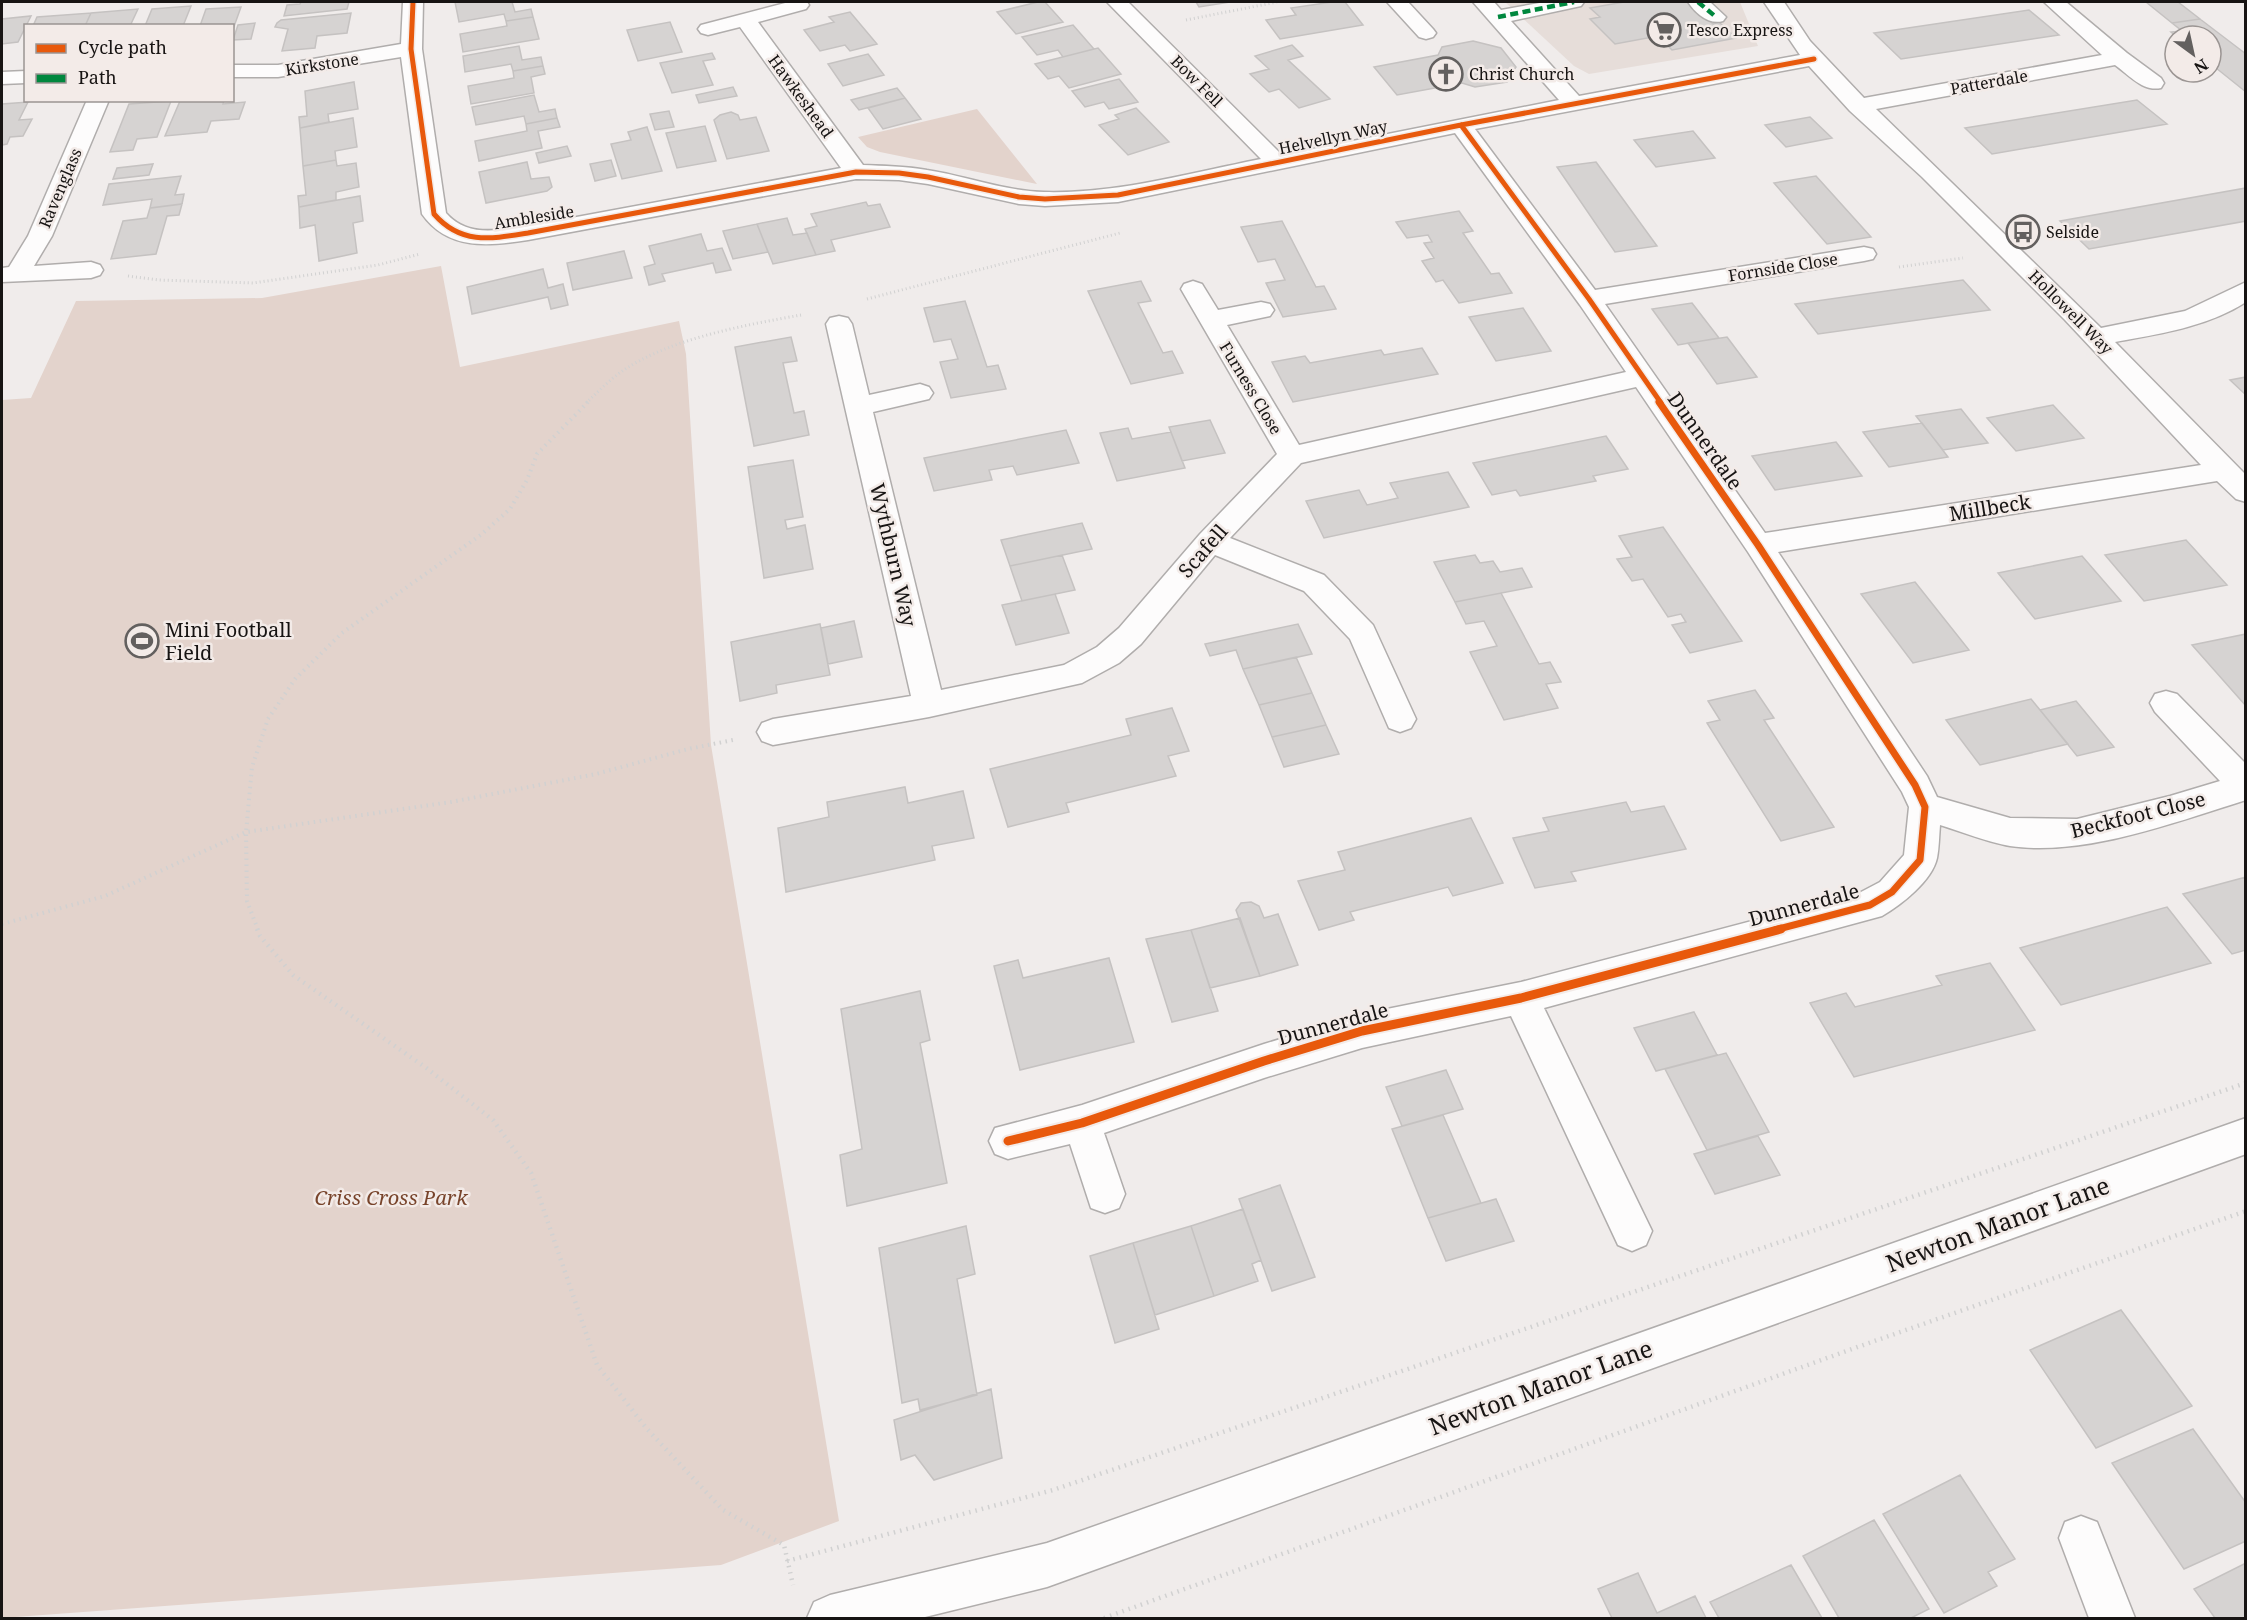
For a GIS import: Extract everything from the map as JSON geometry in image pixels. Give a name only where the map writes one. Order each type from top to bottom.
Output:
[{"type":"street","name":"Ambleside","points":[[413,2],[411,49],[434,214],[444,229],[479,238],[528,233],[856,172]]},
{"type":"street","name":"Bow Fell","points":[[1117,2],[1277,162]]},
{"type":"street","points":[[1397,2],[1426,33]]},
{"type":"street","points":[[1490,9],[1574,2]]},
{"type":"street","points":[[1698,2],[1716,17]]},
{"type":"street","name":"Hollowell Way","points":[[1774,2],[1814,59],[1858,106],[1912,154],[2098,337],[2222,471],[2246,492]]},
{"type":"street","points":[[2054,2],[2119,58],[2153,83]]},
{"type":"street","points":[[708,29],[799,5]]},
{"type":"street","points":[[1490,9],[1574,104]]},
{"type":"street","name":"Hawkeshead","points":[[746,20],[856,172]]},
{"type":"street","name":"Kirkstone","points":[[234,71],[278,71],[411,49]]},
{"type":"street","name":"Patterdale","points":[[1858,106],[2119,58]]},
{"type":"street","name":"Helvellyn Way","points":[[856,172],[899,173],[928,177],[1018,197],[1045,199],[1118,195],[1461,125],[1814,59]]},
{"type":"street","points":[[2,78],[24,77]]},
{"type":"street","name":"Ravenglass","points":[[9,274],[40,236],[97,102]]},
{"type":"street","name":"Dunnerdale","points":[[1008,1141],[1082,1123],[1264,1061],[1362,1031],[1521,998],[1870,905],[1892,892],[1920,860],[1925,807],[1915,785],[1758,545],[1640,377],[1589,299],[1461,125]]},
{"type":"street","name":"Fornside Close","points":[[1589,299],[1864,254]]},
{"type":"street","name":"Ravenglass","points":[[9,274],[91,270]]},
{"type":"street","name":"Furness Close","points":[[1193,289],[1292,456]]},
{"type":"street","points":[[2098,337],[2188,319],[2230,302],[2246,290]]},
{"type":"street","name":"Furness Close","points":[[1211,320],[1261,310]]},
{"type":"street","name":"Wythburn Way","points":[[839,324],[929,705]]},
{"type":"street","points":[[1292,456],[1640,377]]},
{"type":"street","points":[[858,406],[920,393]]},
{"type":"street","name":"Scafell","points":[[773,732],[929,705],[1071,675],[1108,655],[1130,636],[1210,541],[1292,456]]},
{"type":"street","name":"Millbeck","points":[[1758,545],[2222,471]]},
{"type":"street","points":[[1210,541],[1314,583],[1362,633],[1401,719]]},
{"type":"street","name":"Beckfoot Close","points":[[1925,807],[2010,832],[2077,833],[2170,810],[2246,786],[2166,703]]},
{"type":"street","points":[[1521,998],[1632,1231]]},
{"type":"street","points":[[1082,1123],[1105,1194]]},
{"type":"street","name":"Newton Manor Lane","points":[[830,1618],[1047,1565],[2246,1137]]},
{"type":"street","points":[[2081,1538],[2112,1618]]},
{"type":"path","points":[[1144,28],[1277,2]]},
{"type":"path","points":[[860,301],[1129,231]]},
{"type":"path","points":[[91,270],[159,280],[253,283],[378,265],[479,238]]},
{"type":"path","points":[[795,1595],[784,1545],[723,1510],[647,1429],[597,1365],[531,1173],[492,1120],[425,1067],[293,975],[260,936],[247,901],[246,832],[252,767],[268,719],[295,679],[342,633],[482,534],[510,509],[527,480],[537,454],[578,410],[621,372],[671,347],[741,326],[811,313]]},
{"type":"path","points":[[2,924],[105,896],[246,832],[451,802],[596,774],[688,749],[773,732]]},
{"type":"path","points":[[788,1561],[1053,1490],[2246,1083]]},
{"type":"path","points":[[1104,1618],[1866,1344],[2246,1211]]},
{"type":"shaded area","points":[[1505,2],[1740,2],[1758,46],[1589,74],[1574,66]]},
{"type":"green space","points":[[977,109],[1037,184],[880,152],[867,147],[858,137]]},
{"type":"green space","name":"Criss Cross Park","points":[[441,266],[460,367],[679,321],[686,354],[711,745],[839,1521],[721,1565],[2,1618],[2,400],[31,398],[76,301],[262,298]]},
{"type":"building","points":[[301,2],[349,2],[347,9],[284,16],[287,5]]},
{"type":"building","points":[[455,2],[512,2],[515,12],[531,9],[533,17],[506,21],[504,14],[459,22]]},
{"type":"building","points":[[1045,2],[1063,22],[1016,34],[997,12]]},
{"type":"building","points":[[1196,2],[1230,2],[1199,7]]},
{"type":"building","points":[[1345,2],[1363,25],[1280,39],[1266,20],[1296,15],[1291,8]]},
{"type":"building","name":"Tesco Express","points":[[1624,2],[1689,2],[1713,24],[1719,22],[1736,38],[1672,50],[1658,36],[1615,44],[1590,19],[1600,17],[1590,8]]},
{"type":"building","points":[[2146,2],[2178,2],[2200,19],[2172,23]]},
{"type":"building","points":[[191,6],[184,24],[146,24],[152,9]]},
{"type":"building","points":[[241,7],[234,26],[234,24],[201,24],[206,9]]},
{"type":"building","points":[[138,9],[131,24],[86,24],[91,13]]},
{"type":"building","points":[[2029,10],[2059,35],[1901,59],[1874,33]]},
{"type":"building","points":[[850,12],[877,44],[850,51],[845,45],[820,51],[804,30],[834,22],[829,17]]},
{"type":"building","points":[[91,13],[86,24],[34,24],[37,17]]},
{"type":"building","points":[[351,13],[347,33],[317,36],[315,48],[282,51],[288,29],[275,27],[281,20]]},
{"type":"building","points":[[31,16],[27,24],[24,24],[24,30],[18,42],[2,44],[2,19]]},
{"type":"building","points":[[533,17],[539,39],[463,52],[460,34],[507,26],[506,21]]},
{"type":"building","points":[[2200,19],[2207,24],[2173,24]]},
{"type":"building","points":[[670,22],[682,52],[638,61],[627,30]]},
{"type":"building","points":[[255,23],[251,39],[234,40],[238,25]]},
{"type":"building","points":[[1073,25],[1094,49],[1063,57],[1058,50],[1037,55],[1022,37]]},
{"type":"building","points":[[2223,36],[2246,54],[2246,92],[2223,74]]},
{"type":"building","name":"Christ Church","points":[[1473,41],[1501,48],[1516,67],[1507,82],[1475,87],[1462,83],[1397,95],[1374,67],[1438,55],[1442,47]]},
{"type":"building","points":[[1292,45],[1303,56],[1288,60],[1330,99],[1299,108],[1279,89],[1269,92],[1250,74],[1269,69],[1255,56]]},
{"type":"building","points":[[519,46],[522,60],[541,57],[543,66],[513,71],[511,64],[465,72],[463,56]]},
{"type":"building","points":[[1098,48],[1121,74],[1069,88],[1059,76],[1048,79],[1035,64]]},
{"type":"building","points":[[712,53],[715,59],[703,61],[713,85],[672,93],[660,63]]},
{"type":"building","points":[[868,54],[884,75],[843,86],[828,64]]},
{"type":"building","points":[[543,66],[545,74],[531,77],[534,93],[471,104],[468,86],[514,78],[513,71]]},
{"type":"building","points":[[1119,79],[1138,102],[1109,109],[1104,102],[1085,107],[1072,91]]},
{"type":"building","points":[[354,82],[358,109],[328,114],[329,122],[300,128],[299,117],[307,116],[305,91]]},
{"type":"building","points":[[733,87],[737,96],[699,103],[696,95]]},
{"type":"building","points":[[897,88],[905,98],[859,110],[851,100]]},
{"type":"building","points":[[534,95],[539,112],[555,109],[557,118],[526,124],[524,116],[476,125],[472,107]]},
{"type":"building","points":[[905,98],[921,119],[883,129],[868,108]]},
{"type":"building","points":[[2137,100],[2167,124],[1992,154],[1965,128]]},
{"type":"building","points":[[28,102],[19,120],[32,119],[23,136],[10,137],[7,144],[2,145],[2,104]]},
{"type":"building","points":[[171,102],[157,137],[137,139],[133,150],[110,152],[129,104]]},
{"type":"building","points":[[180,102],[224,102],[223,104],[245,102],[239,119],[211,121],[207,132],[165,136]]},
{"type":"building","points":[[1136,108],[1169,142],[1128,155],[1099,125],[1119,119],[1115,115]]},
{"type":"building","points":[[669,111],[674,127],[655,130],[650,114]]},
{"type":"building","points":[[731,112],[738,115],[740,120],[756,117],[769,151],[727,159],[714,120],[720,115]]},
{"type":"building","points":[[1810,117],[1832,138],[1786,147],[1765,125]]},
{"type":"building","points":[[353,118],[357,147],[335,151],[336,160],[303,166],[300,128]]},
{"type":"building","points":[[557,118],[560,127],[538,131],[542,148],[479,161],[475,141],[527,131],[526,124]]},
{"type":"building","points":[[705,126],[716,161],[677,168],[666,133]]},
{"type":"building","points":[[647,127],[662,171],[622,179],[611,144],[631,140],[628,132]]},
{"type":"building","points":[[1693,131],[1715,158],[1656,167],[1634,140]]},
{"type":"building","points":[[567,146],[571,156],[539,163],[536,153]]},
{"type":"building","points":[[336,160],[337,166],[356,163],[359,187],[336,192],[336,200],[299,207],[298,196],[306,195],[303,166]]},
{"type":"building","points":[[611,160],[616,176],[595,181],[590,164]]},
{"type":"building","points":[[527,162],[531,179],[549,177],[552,187],[547,191],[486,203],[479,172]]},
{"type":"building","points":[[1596,162],[1657,246],[1615,252],[1557,167]]},
{"type":"building","points":[[153,164],[149,175],[113,179],[117,168]]},
{"type":"building","points":[[181,176],[175,195],[184,194],[182,204],[150,208],[152,199],[103,205],[109,184]]},
{"type":"building","points":[[1816,176],[1871,237],[1827,244],[1774,183]]},
{"type":"building","points":[[2246,188],[2246,221],[2089,249],[2060,221]]},
{"type":"building","points":[[360,196],[363,221],[353,223],[357,253],[319,261],[315,225],[300,228],[299,207]]},
{"type":"building","points":[[866,202],[868,206],[880,204],[890,227],[831,240],[835,251],[816,255],[805,229],[817,226],[811,214]]},
{"type":"building","points":[[182,204],[179,215],[167,216],[156,254],[111,259],[123,221],[147,218],[150,208]]},
{"type":"building","points":[[1459,211],[1473,231],[1463,233],[1491,274],[1499,273],[1512,293],[1459,303],[1443,280],[1436,282],[1422,261],[1434,258],[1424,243],[1432,242],[1428,235],[1407,238],[1396,222]]},
{"type":"building","points":[[787,218],[793,235],[807,233],[816,255],[773,264],[757,224]]},
{"type":"building","points":[[1282,221],[1316,287],[1324,286],[1336,309],[1283,317],[1266,283],[1285,280],[1275,259],[1258,262],[1241,227]]},
{"type":"building","points":[[757,224],[768,252],[733,259],[723,231]]},
{"type":"building","points":[[701,234],[707,251],[722,248],[731,270],[716,273],[713,263],[662,274],[665,281],[649,285],[644,267],[655,264],[649,246]]},
{"type":"building","points":[[624,251],[632,278],[573,290],[567,263]]},
{"type":"building","points":[[543,269],[548,288],[563,284],[568,305],[551,309],[548,297],[472,314],[467,287]]},
{"type":"building","points":[[1963,280],[1990,310],[1818,334],[1795,304]]},
{"type":"building","points":[[1141,281],[1151,301],[1138,303],[1163,353],[1172,351],[1183,373],[1131,384],[1088,291]]},
{"type":"building","points":[[965,301],[987,367],[998,365],[1006,389],[951,398],[940,362],[958,359],[951,339],[934,342],[924,308]]},
{"type":"building","points":[[1692,303],[1719,338],[1678,345],[1652,309]]},
{"type":"building","points":[[1523,308],[1551,351],[1496,361],[1469,317]]},
{"type":"building","points":[[791,337],[797,361],[783,363],[794,413],[804,411],[809,435],[754,446],[735,347]]},
{"type":"building","points":[[1727,337],[1757,377],[1717,384],[1688,343]]},
{"type":"building","points":[[1422,348],[1438,374],[1293,402],[1272,362],[1305,356],[1310,363],[1381,350],[1384,355]]},
{"type":"building","points":[[2246,377],[2246,395],[2230,380]]},
{"type":"building","points":[[2053,405],[2084,438],[2016,451],[1987,418]]},
{"type":"building","points":[[1961,409],[1988,443],[1943,450],[1916,416]]},
{"type":"building","points":[[1210,420],[1225,453],[1182,461],[1169,427]]},
{"type":"building","points":[[1922,423],[1948,457],[1889,467],[1863,432]]},
{"type":"building","points":[[1128,428],[1132,439],[1171,432],[1185,468],[1117,481],[1100,433]]},
{"type":"building","points":[[1066,430],[1079,463],[1017,475],[1013,466],[989,470],[992,480],[934,491],[924,458]]},
{"type":"building","points":[[1606,436],[1628,469],[1593,476],[1596,481],[1520,496],[1516,490],[1492,495],[1473,463]]},
{"type":"building","points":[[1836,442],[1862,476],[1775,490],[1752,456]]},
{"type":"building","points":[[793,460],[803,517],[785,520],[787,529],[805,525],[813,569],[764,578],[748,467]]},
{"type":"building","points":[[1448,472],[1469,507],[1324,538],[1306,501],[1359,490],[1367,505],[1398,498],[1390,483]]},
{"type":"building","points":[[1082,523],[1092,549],[1010,566],[1001,540]]},
{"type":"building","points":[[1663,527],[1742,641],[1690,653],[1672,625],[1686,622],[1681,614],[1668,617],[1643,579],[1632,581],[1617,559],[1632,557],[1619,536]]},
{"type":"building","points":[[2186,540],[2227,585],[2144,601],[2105,555]]},
{"type":"building","points":[[1062,555],[1075,590],[1022,601],[1010,566]]},
{"type":"building","points":[[1475,555],[1480,563],[1493,561],[1500,572],[1522,568],[1532,587],[1455,602],[1434,562]]},
{"type":"building","points":[[2082,556],[2121,601],[2035,619],[1998,573]]},
{"type":"building","points":[[1915,582],[1969,650],[1913,663],[1861,594]]},
{"type":"building","points":[[1501,593],[1539,664],[1550,662],[1561,682],[1546,684],[1558,708],[1504,720],[1470,652],[1497,646],[1484,621],[1466,624],[1455,602]]},
{"type":"building","points":[[1055,594],[1069,633],[1016,645],[1002,605]]},
{"type":"building","points":[[854,621],[862,657],[828,664],[821,628]]},
{"type":"building","points":[[820,624],[830,675],[776,685],[777,693],[740,701],[731,642]]},
{"type":"building","points":[[1298,624],[1312,654],[1243,669],[1236,650],[1210,656],[1205,644]]},
{"type":"building","points":[[2246,634],[2246,706],[2192,645]]},
{"type":"building","points":[[1296,657],[1312,693],[1259,705],[1243,669]]},
{"type":"building","points":[[1755,690],[1774,718],[1764,720],[1834,827],[1781,841],[1707,723],[1720,720],[1708,701]]},
{"type":"building","points":[[1312,693],[1326,725],[1272,737],[1259,705]]},
{"type":"building","points":[[2031,699],[2068,744],[1980,765],[1946,720]]},
{"type":"building","points":[[2076,701],[2114,747],[2077,756],[2040,710]]},
{"type":"building","points":[[1172,708],[1189,751],[1168,756],[1176,776],[1066,803],[1069,812],[1008,827],[990,769],[1131,735],[1126,719]]},
{"type":"building","points":[[1326,725],[1339,754],[1284,767],[1272,737]]},
{"type":"building","points":[[905,787],[908,803],[963,791],[974,838],[932,846],[935,860],[786,892],[778,828],[829,817],[827,802]]},
{"type":"building","points":[[1626,802],[1631,812],[1664,806],[1686,849],[1571,872],[1576,881],[1535,888],[1513,838],[1549,831],[1543,818]]},
{"type":"building","points":[[1471,818],[1503,883],[1453,896],[1448,887],[1350,912],[1354,920],[1319,930],[1298,881],[1345,870],[1338,852]]},
{"type":"building","points":[[2246,877],[2246,950],[2232,954],[2183,894]]},
{"type":"building","points":[[1251,902],[1259,906],[1264,918],[1278,914],[1298,965],[1260,976],[1236,910],[1241,903]]},
{"type":"building","points":[[2167,907],[2211,963],[2061,1005],[2020,948]]},
{"type":"building","points":[[1240,918],[1260,976],[1210,988],[1191,930]]},
{"type":"building","points":[[1191,930],[1218,1011],[1172,1022],[1146,939]]},
{"type":"building","points":[[1109,958],[1134,1042],[1020,1070],[994,966],[1018,960],[1023,978]]},
{"type":"building","points":[[1990,963],[2035,1030],[1854,1077],[1810,1003],[1846,993],[1855,1007],[1942,985],[1936,976]]},
{"type":"building","points":[[920,991],[930,1040],[920,1043],[947,1183],[847,1206],[840,1155],[862,1149],[841,1009]]},
{"type":"building","points":[[1694,1012],[1717,1055],[1656,1071],[1634,1028]]},
{"type":"building","points":[[1726,1053],[1769,1132],[1707,1150],[1665,1069]]},
{"type":"building","points":[[1446,1070],[1463,1109],[1402,1126],[1386,1087]]},
{"type":"building","points":[[1443,1115],[1481,1203],[1428,1218],[1392,1129]]},
{"type":"building","points":[[1758,1136],[1780,1175],[1715,1194],[1694,1154]]},
{"type":"building","points":[[1280,1185],[1315,1277],[1272,1291],[1239,1199]]},
{"type":"building","points":[[1496,1199],[1514,1241],[1446,1261],[1428,1218]]},
{"type":"building","points":[[1243,1209],[1261,1260],[1252,1264],[1258,1281],[1214,1296],[1191,1226]]},
{"type":"building","points":[[966,1226],[975,1274],[957,1279],[977,1395],[920,1410],[918,1399],[902,1403],[879,1248]]},
{"type":"building","points":[[1191,1226],[1214,1296],[1155,1315],[1133,1243]]},
{"type":"building","points":[[1133,1243],[1159,1329],[1115,1343],[1090,1256]]},
{"type":"building","points":[[2121,1310],[2192,1406],[2096,1448],[2030,1350]]},
{"type":"building","points":[[991,1389],[1002,1458],[934,1480],[915,1455],[901,1460],[894,1420]]},
{"type":"building","points":[[2193,1429],[2246,1503],[2246,1541],[2184,1569],[2112,1463]]},
{"type":"building","points":[[1960,1475],[2015,1559],[1988,1572],[1997,1586],[1944,1613],[1883,1514]]},
{"type":"building","points":[[1874,1520],[1929,1609],[1911,1618],[1839,1618],[1803,1556]]},
{"type":"building","points":[[2246,1563],[2246,1618],[2215,1618],[2194,1589]]},
{"type":"building","points":[[1791,1565],[1822,1618],[1719,1618],[1710,1602]]},
{"type":"building","points":[[1638,1573],[1657,1613],[1695,1596],[1706,1618],[1612,1618],[1598,1589]]},
{"type":"marked path","points":[[1498,17],[1574,2]]},
{"type":"marked path","points":[[1698,2],[1716,17]]},
{"type":"cycle path","points":[[413,2],[411,49],[434,214],[454,232],[477,238],[528,233],[856,172],[899,173],[928,177],[1019,197],[1045,199],[1118,195],[1461,125],[1814,59]]},
{"type":"cycle path","points":[[1008,1141],[1082,1123],[1264,1061],[1362,1031],[1521,998],[1870,905],[1892,892],[1920,860],[1925,807],[1915,785],[1758,545],[1589,299],[1461,125]]},
{"type":"place","name":"Tesco Express","points":[[1664,30]]},
{"type":"place","name":"Christ Church","points":[[1446,74]]},
{"type":"place","name":"Selside","points":[[2023,232]]},
{"type":"place","name":"Mini Football Field","points":[[142,641]]}]
